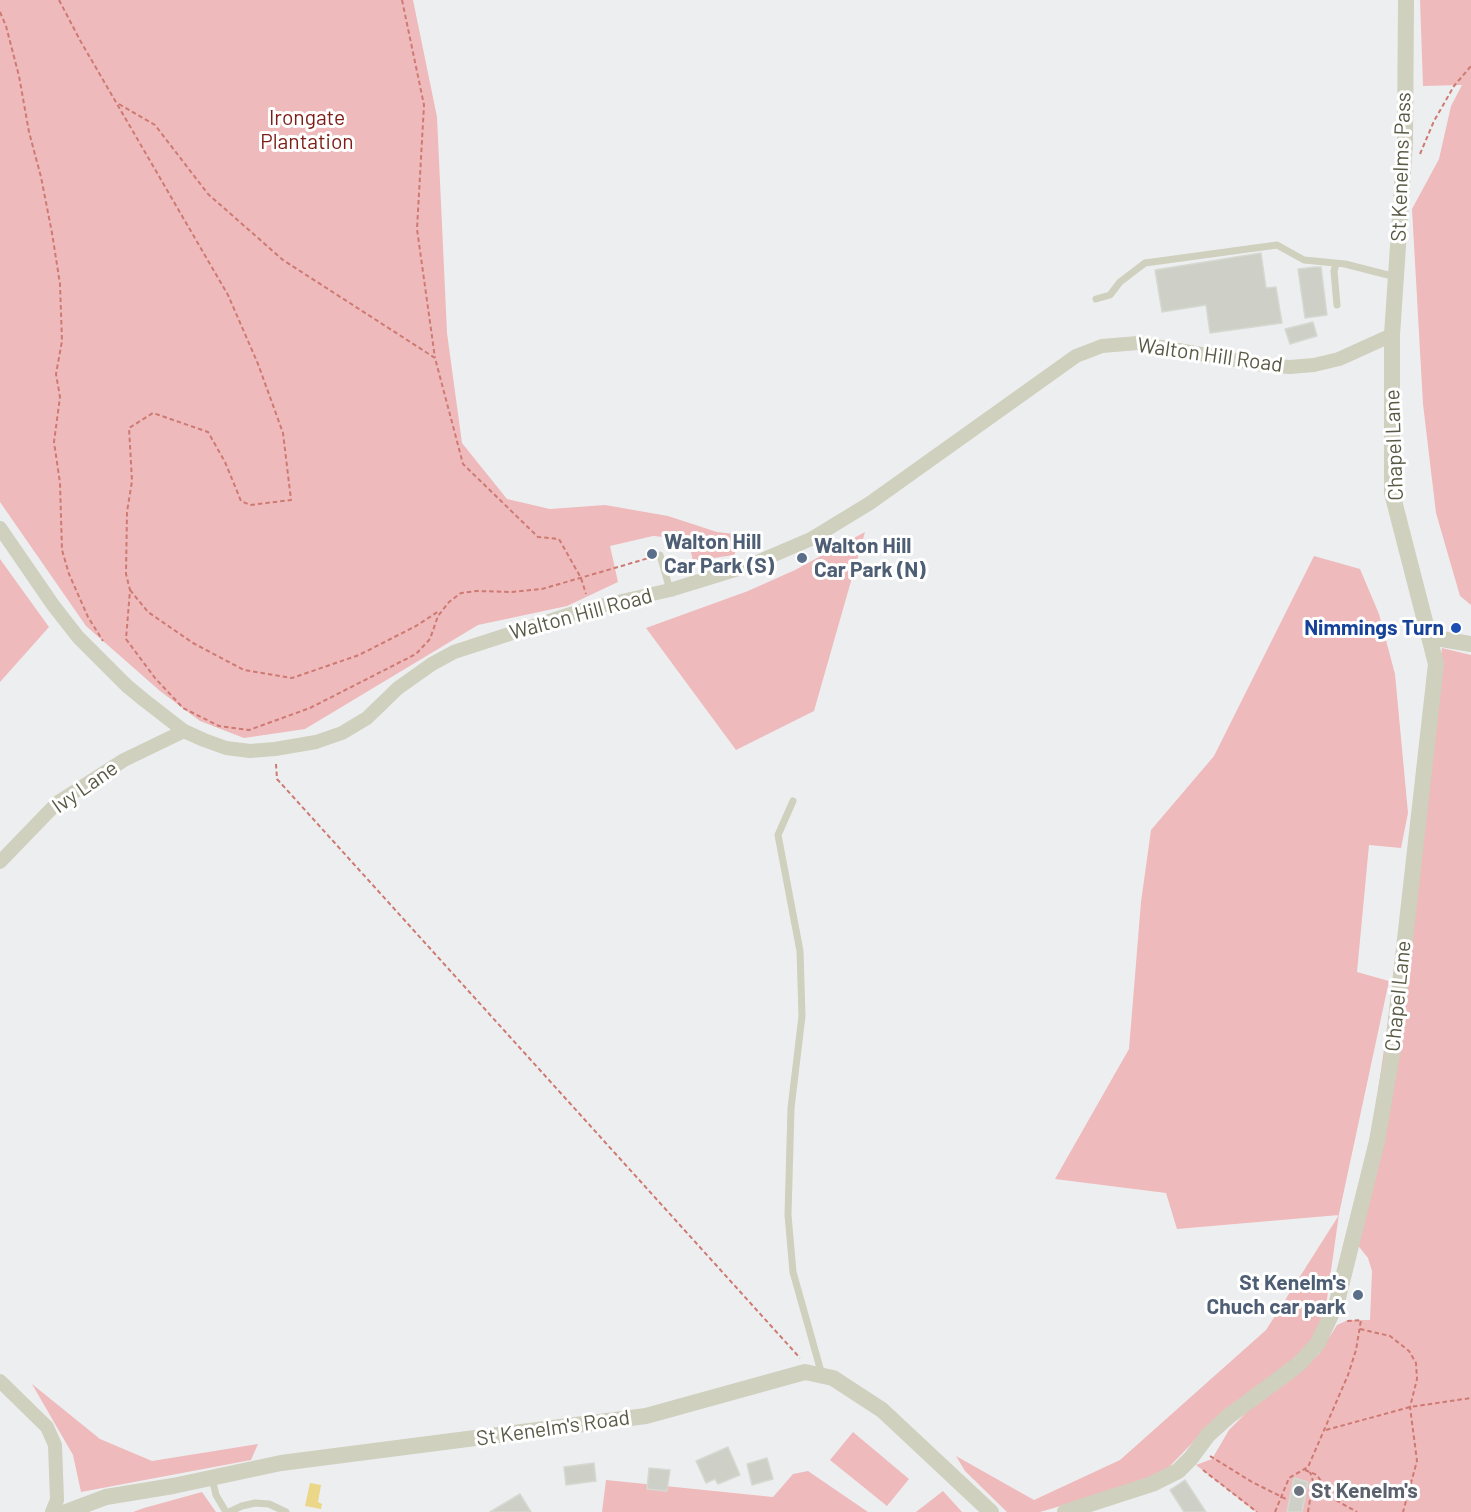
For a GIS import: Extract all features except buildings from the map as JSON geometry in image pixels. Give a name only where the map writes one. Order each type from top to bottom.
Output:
[{"type":"street","name":"St Kenelms Pass","points":[[1392,334],[1404,162],[1406,0]]},
{"type":"street","name":"Walton Hill Road","points":[[0,528],[78,637],[127,686],[184,731],[226,748],[250,751],[275,749],[316,742],[342,733],[367,718],[398,688],[432,664],[454,652],[590,609],[670,590],[748,566],[811,539],[870,504],[1076,356],[1101,346],[1138,343],[1264,365],[1290,367],[1314,365],[1339,359],[1392,334]]},
{"type":"street","name":"Chapel Lane","points":[[1065,1512],[1152,1484],[1178,1471],[1208,1435],[1228,1416],[1299,1364],[1318,1343],[1337,1302],[1377,1141],[1392,1055],[1436,664],[1392,493],[1392,334]]},
{"type":"street","points":[[1430,637],[1471,644]]},
{"type":"street","name":"Ivy Lane","points":[[0,862],[57,803],[124,760],[184,731]]},
{"type":"street","points":[[814,1373],[833,1378],[882,1410],[991,1512]]},
{"type":"street","name":"St Kenelm's Road","points":[[66,1512],[106,1497],[173,1486],[281,1463],[646,1416],[814,1373]]},
{"type":"street","points":[[0,1381],[47,1427],[55,1445],[57,1500],[52,1512]]},
{"type":"lane","points":[[1096,299],[1110,295],[1120,282],[1138,267],[1156,262],[1277,245],[1304,260],[1336,264],[1396,277]]},
{"type":"lane","points":[[1336,264],[1334,272],[1337,305]]},
{"type":"lane","points":[[660,555],[670,590]]},
{"type":"lane","points":[[793,801],[778,835],[800,951],[801,973],[802,1016],[791,1108],[788,1215],[793,1272],[814,1373]]},
{"type":"lane","points":[[212,1478],[216,1495],[228,1512],[255,1503],[269,1504],[286,1512]]},
{"type":"path","points":[[59,0],[228,295],[258,364],[283,433],[291,500],[250,506],[241,501],[225,462],[208,432],[153,413],[129,428],[132,481],[127,512],[126,574],[130,590],[126,639],[154,678],[183,708],[219,726],[249,729],[310,708],[416,654],[430,639],[438,616],[443,609],[461,593],[542,589],[660,555]]},
{"type":"path","points":[[402,0],[424,105],[417,229],[435,358],[463,464],[538,537],[559,539],[581,578],[590,609]]},
{"type":"path","points":[[0,12],[19,76],[29,132],[41,177],[60,284],[62,340],[56,374],[60,397],[54,442],[60,483],[62,550],[69,574],[88,617],[106,645]]},
{"type":"path","points":[[1404,162],[1418,160],[1434,122],[1454,86],[1471,66]]},
{"type":"path","points":[[117,102],[155,125],[208,194],[283,260],[435,358]]},
{"type":"path","points":[[130,590],[148,612],[193,643],[244,670],[292,678],[359,655],[416,626],[443,609]]},
{"type":"path","points":[[275,749],[277,779],[814,1373]]},
{"type":"path","points":[[1275,1512],[1289,1478],[1308,1467],[1326,1430],[1356,1350],[1361,1320],[1348,1320],[1337,1325],[1327,1324]]},
{"type":"path","points":[[1360,1329],[1390,1336],[1409,1351],[1416,1363],[1417,1379],[1410,1407],[1417,1461],[1402,1512]]},
{"type":"path","points":[[1326,1430],[1410,1407],[1471,1398]]},
{"type":"path","points":[[1220,1463],[1286,1499]]},
{"type":"path","points":[[1196,1464],[1257,1512]]},
{"type":"path","points":[[1305,1470],[1317,1475],[1332,1498],[1357,1512]]},
{"type":"path","points":[[1308,1512],[1313,1481],[1310,1472]]},
{"type":"green space","name":"Irongate Plantation","points":[[0,0],[413,0],[437,117],[447,333],[462,443],[507,499],[550,509],[605,505],[668,516],[717,532],[744,535],[734,555],[693,561],[688,539],[653,536],[610,546],[618,582],[567,606],[478,625],[305,729],[244,738],[200,721],[160,691],[86,626],[0,502]]},
{"type":"green space","points":[[1420,0],[1471,0],[1471,605],[1460,596],[1436,513],[1423,404],[1412,209],[1439,159],[1451,106],[1462,85],[1423,86]]},
{"type":"green space","points":[[865,532],[814,711],[736,750],[646,628],[748,591],[795,570]]},
{"type":"green space","points":[[1314,556],[1360,569],[1379,614],[1395,674],[1408,813],[1401,848],[1369,845],[1357,972],[1389,981],[1339,1215],[1177,1229],[1166,1193],[1055,1179],[1129,1049],[1141,902],[1151,830],[1214,756]]},
{"type":"green space","points":[[0,559],[49,627],[0,682]]},
{"type":"green space","points":[[1442,648],[1471,655],[1471,1512],[1256,1512],[1196,1465],[1212,1459],[1229,1430],[1259,1400],[1319,1354],[1337,1325],[1348,1320],[1370,1320],[1372,1271],[1368,1258],[1356,1243]]},
{"type":"green space","points":[[1339,1215],[1325,1313],[1310,1342],[1287,1365],[1196,1439],[1169,1467],[1149,1480],[1040,1512],[1007,1512],[965,1471],[956,1456],[1034,1500],[1120,1460],[1266,1330]]},
{"type":"green space","points":[[32,1384],[100,1439],[152,1461],[258,1444],[251,1460],[81,1492],[73,1455]]},
{"type":"green space","points":[[853,1432],[909,1479],[887,1506],[830,1460]]},
{"type":"green space","points":[[808,1471],[868,1512],[602,1512],[606,1480],[773,1497],[793,1474]]},
{"type":"green space","points":[[943,1491],[962,1512],[916,1512]]},
{"type":"green space","points":[[202,1492],[216,1512],[133,1512],[144,1508]]},
{"type":"shaded area","points":[[310,1483],[321,1485],[318,1502],[322,1504],[321,1509],[305,1506]]},
{"type":"place","name":"Walton Hill Car Park (S)","points":[[652,554]]},
{"type":"place","name":"Walton Hill Car Park (N)","points":[[802,558]]},
{"type":"place","name":"Nimmings Turn","points":[[1456,628]]},
{"type":"place","name":"St Kenelm's Chuch car park","points":[[1358,1295]]},
{"type":"place","name":"St Kenelm's","points":[[1299,1491]]}]
